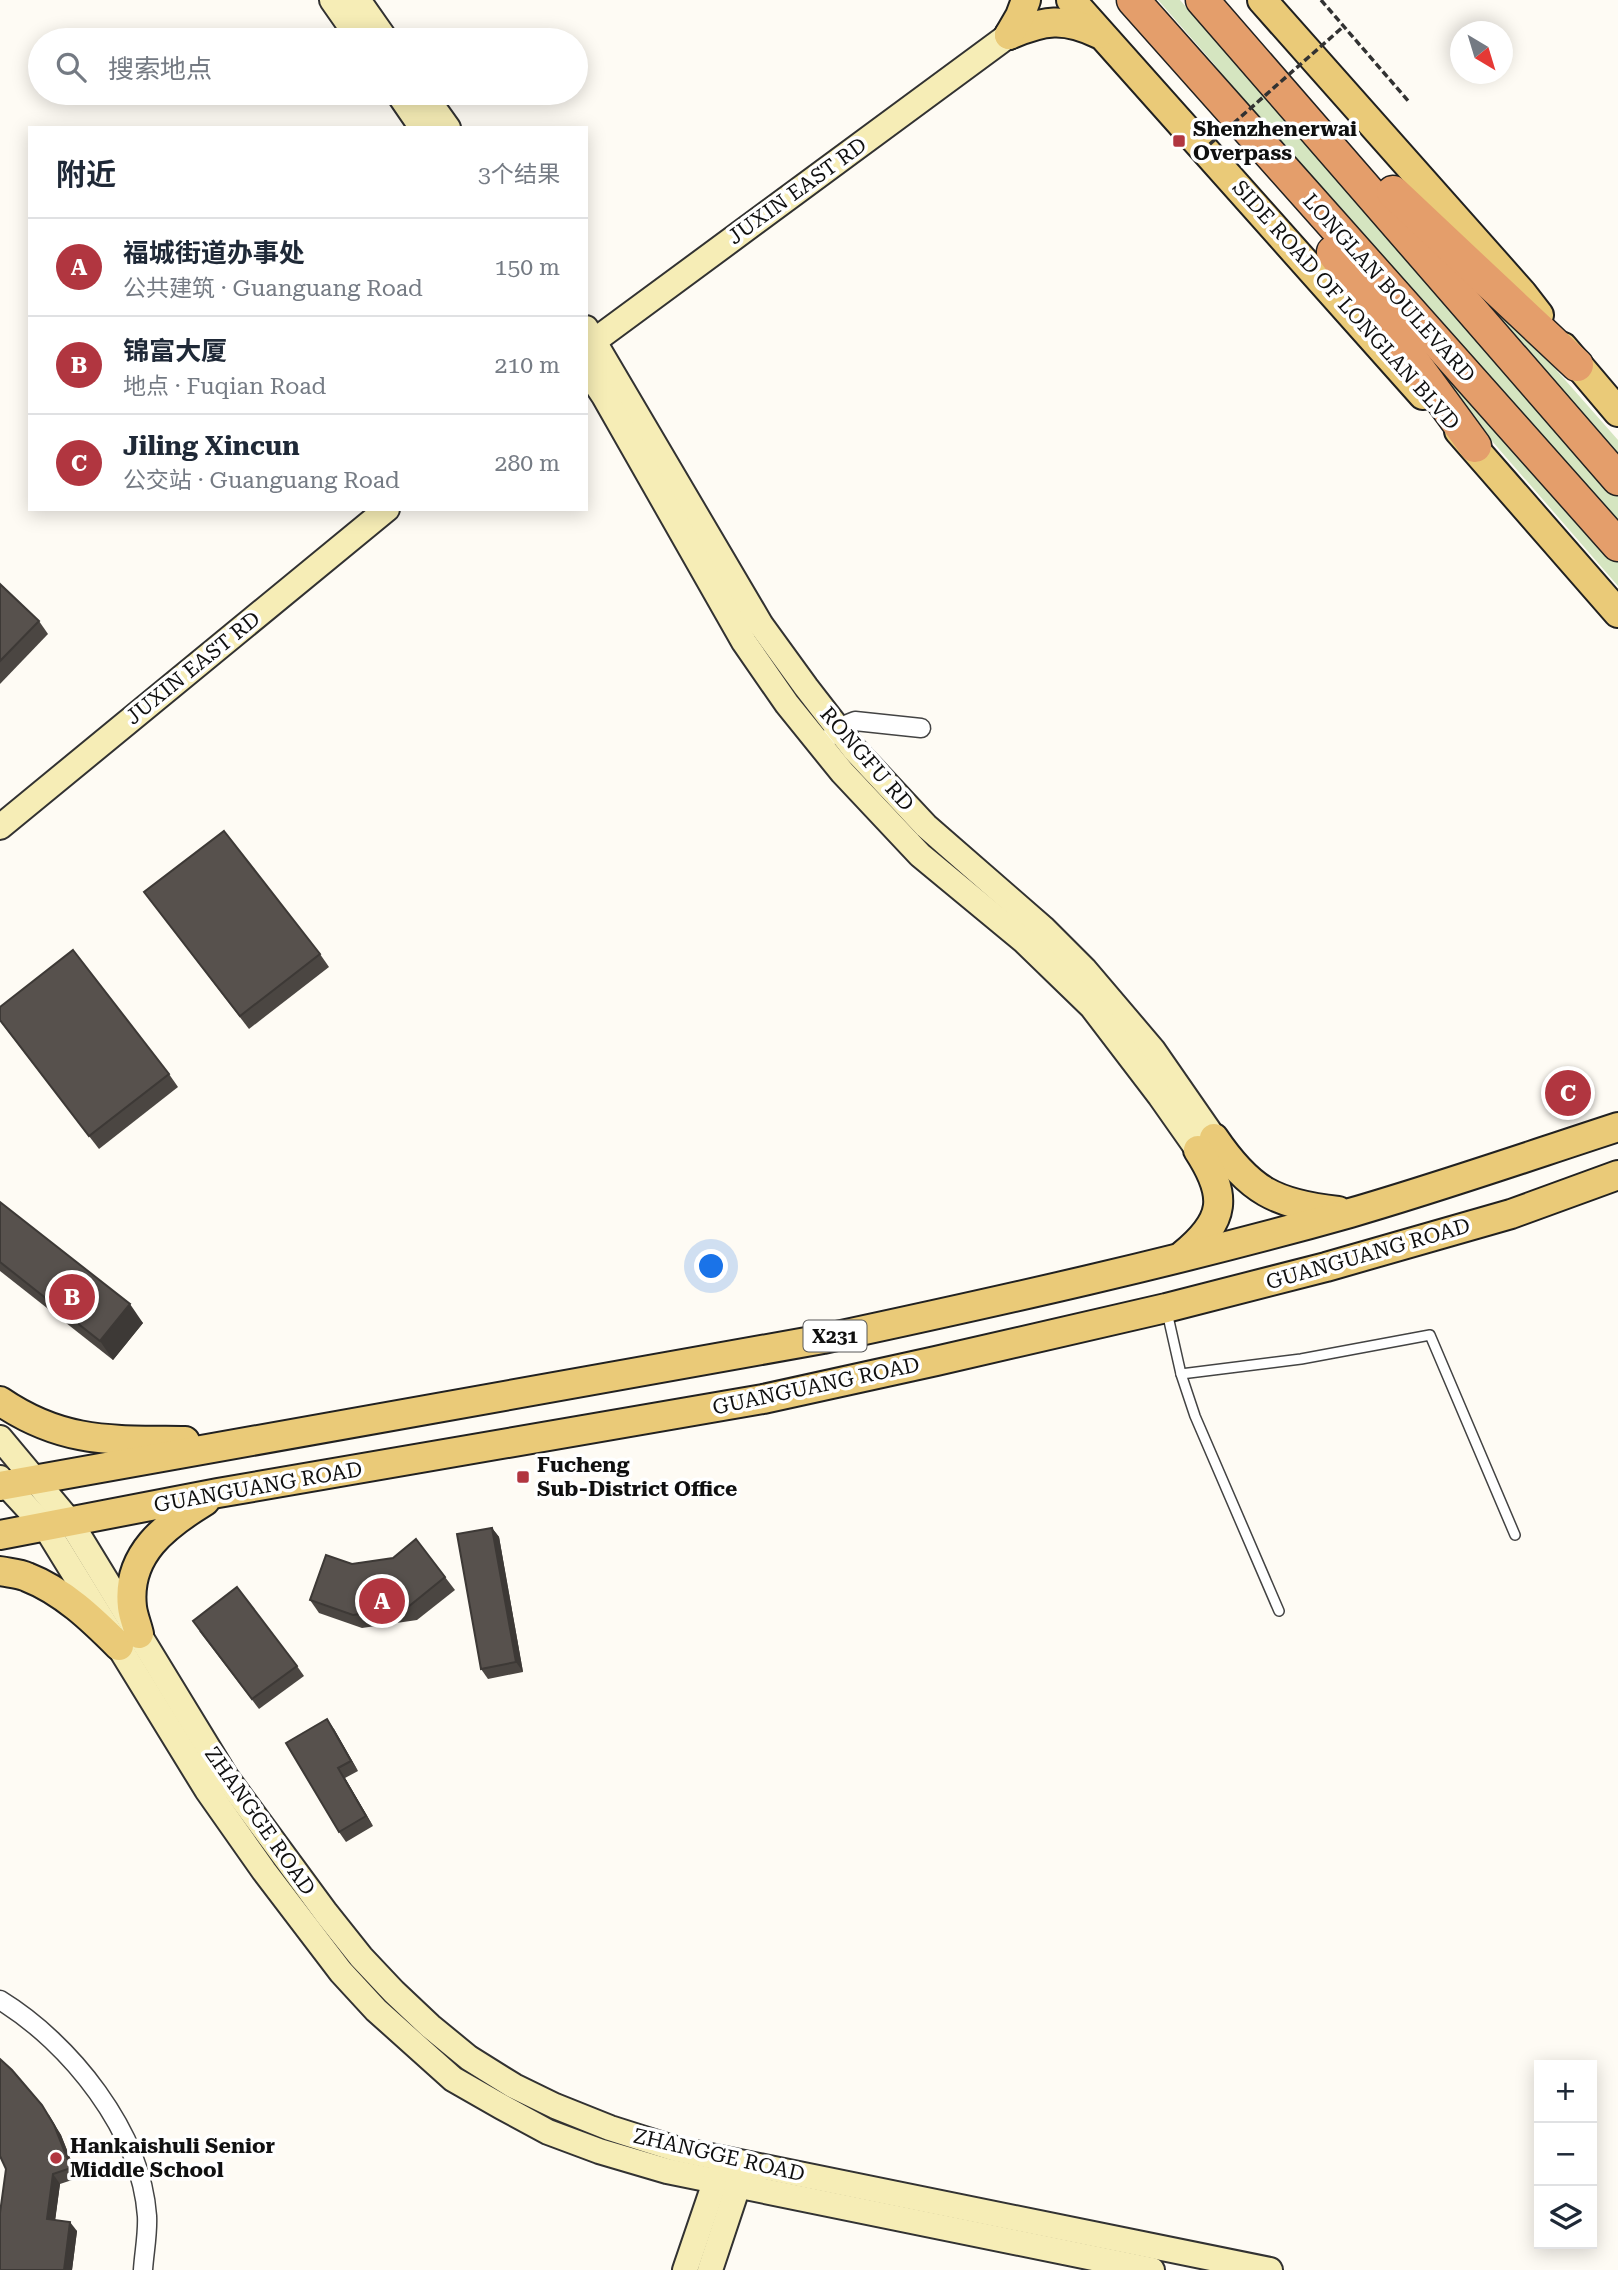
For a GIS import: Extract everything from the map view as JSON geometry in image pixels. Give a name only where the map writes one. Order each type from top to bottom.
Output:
[{"type":"highway","name":"LONGLAN BOULEVARD","points":[[1133,0],[1618,545]]},
{"type":"highway","points":[[1202,0],[1618,479]]},
{"type":"highway","points":[[1269,76],[1577,365]]},
{"type":"highway","points":[[1231,112],[1475,446]]},
{"type":"main road","points":[[331,0],[351,28]]},
{"type":"main road","points":[[358,0],[378,28]]},
{"type":"main road","points":[[1009,35],[1026,0]]},
{"type":"main road","name":"SIDE ROAD OF LONGLAN BLVD","points":[[1071,0],[1204,146],[1412,384],[1475,446],[1618,613]]},
{"type":"main road","points":[[1262,0],[1522,293],[1577,365],[1618,412]]},
{"type":"main road","points":[[1009,35],[1030,26],[1060,22],[1070,22],[1101,35]]},
{"type":"main road","name":"JUXIN EAST RD","points":[[589,339],[1009,35]]},
{"type":"main road","points":[[413,105],[421,126]]},
{"type":"main road","points":[[421,105],[446,126]]},
{"type":"main road","name":"RONGFU RD","points":[[589,339],[829,737]]},
{"type":"main road","name":"RONGFU RD","points":[[588,372],[744,642],[787,704],[876,774],[926,826],[1043,928],[1085,970],[1153,1050],[1206,1144]]},
{"type":"main road","name":"JUXIN EAST RD","points":[[0,827],[385,511]]},
{"type":"main road","name":"X231","points":[[2,1483],[36,1480],[823,1339],[1179,1258],[1351,1213],[1618,1127]]},
{"type":"main road","points":[[1206,1144],[1264,1192],[1303,1207],[1351,1213]]},
{"type":"main road","points":[[1179,1258],[1201,1240],[1212,1227],[1217,1215],[1215,1180],[1206,1144]]},
{"type":"main road","name":"GUANGUANG ROAD","points":[[0,1535],[218,1493],[763,1399],[1166,1308],[1326,1267],[1511,1214],[1618,1175]]},
{"type":"main road","points":[[0,1401],[38,1424],[84,1438],[251,1442]]},
{"type":"main road","points":[[0,1438],[36,1480],[59,1525]]},
{"type":"main road","points":[[2,1483],[59,1525]]},
{"type":"main road","points":[[0,1571],[26,1576],[129,1640],[134,1580],[143,1554],[158,1534],[218,1493]]},
{"type":"main road","name":"ZHANGGE ROAD","points":[[59,1525],[129,1640],[207,1790],[264,1871],[341,1972],[412,2045],[453,2079],[548,2132],[655,2168],[1152,2270]]},
{"type":"main road","name":"ZHANGGE ROAD","points":[[129,1640],[284,1858],[361,1956],[394,1993],[430,2026],[469,2058],[514,2086],[610,2128],[676,2149],[1270,2270]]},
{"type":"main road","points":[[685,2270],[736,2161]]},
{"type":"main road","points":[[709,2270],[726,2184]]},
{"type":"street","points":[[829,737],[855,721],[922,728]]},
{"type":"street","points":[[0,2000],[26,2016],[58,2044],[91,2083],[118,2127],[139,2174],[147,2217],[143,2270]]},
{"type":"lane","points":[[1166,1308],[1181,1374],[1195,1416],[1279,1611]]},
{"type":"lane","points":[[1181,1374],[1301,1359],[1430,1335],[1515,1535]]},
{"type":"path","points":[[1321,0],[1410,103]]},
{"type":"path","points":[[1194,158],[1344,26]]},
{"type":"green space","points":[[1158,0],[1180,0],[1238,67],[1292,119],[1507,314],[1618,440],[1618,586],[1465,410],[1270,138],[1214,64]]},
{"type":"building","points":[[0,584],[39,621],[0,661]]},
{"type":"building","points":[[224,831],[320,954],[240,1016],[144,892]]},
{"type":"building","points":[[73,950],[169,1074],[89,1136],[0,1020],[0,1007]]},
{"type":"building","points":[[0,1202],[130,1304],[100,1341],[0,1262]]},
{"type":"building","points":[[492,1528],[516,1662],[481,1669],[457,1534]]},
{"type":"building","points":[[416,1539],[445,1577],[408,1607],[353,1615],[310,1600],[326,1555],[352,1564],[393,1558]]},
{"type":"building","points":[[237,1587],[297,1666],[252,1699],[193,1621]]},
{"type":"building","points":[[327,1719],[351,1761],[338,1768],[366,1816],[339,1832],[286,1743]]},
{"type":"building","points":[[0,2059],[42,2105],[54,2125],[71,2168],[53,2174],[47,2219],[70,2222],[64,2270],[0,2270],[0,2213],[6,2169],[0,2156]]},
{"type":"place","name":"Shenzhenerwai Overpass","points":[[1179,141]]},
{"type":"place","name":"Jiling Xincun","points":[[1568,1093]]},
{"type":"place","name":"锦富大厦","points":[[72,1297]]},
{"type":"place","name":"Fucheng Sub-District Office","points":[[523,1477]]},
{"type":"place","name":"福城街道办事处","points":[[382,1601]]},
{"type":"place","name":"Hankaishuli Senior Middle School","points":[[56,2158]]}]
